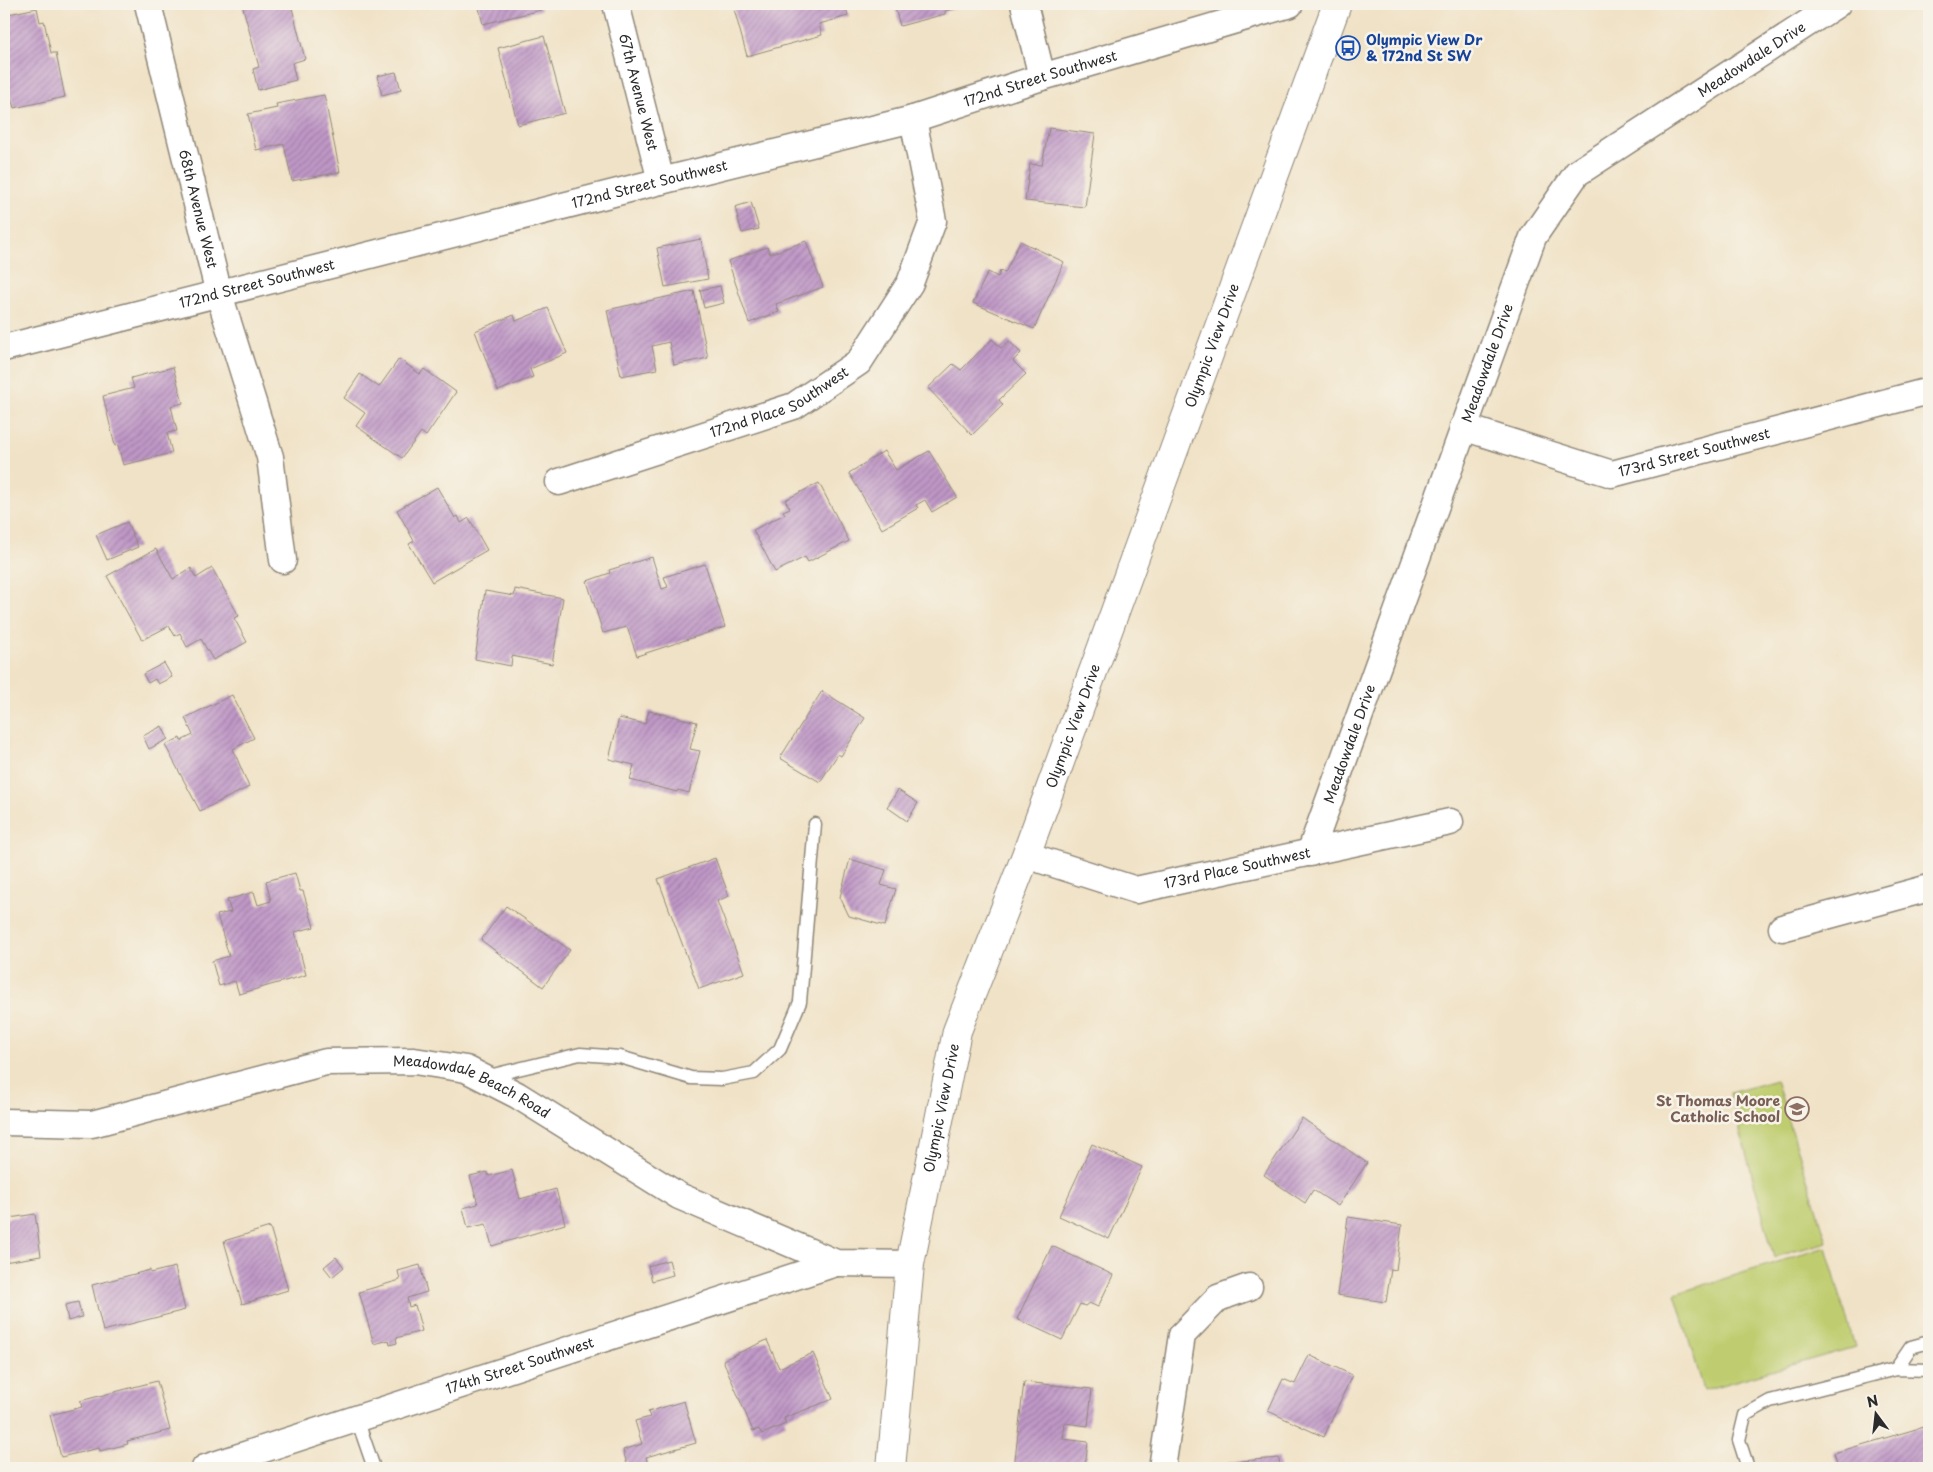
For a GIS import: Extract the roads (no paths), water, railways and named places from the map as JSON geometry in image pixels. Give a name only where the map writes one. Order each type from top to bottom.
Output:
[{"type":"main road","name":"Olympic View Drive","points":[[891,1468],[910,1264],[957,1031],[1026,856],[1337,4]]},
{"type":"street","name":"68th Avenue West","points":[[148,4],[219,294],[270,457],[283,560]]},
{"type":"street","name":"67th Avenue West","points":[[616,4],[661,181]]},
{"type":"street","points":[[1024,4],[1042,77]]},
{"type":"street","name":"172nd Street Southwest","points":[[4,348],[913,119],[1042,77],[1290,4]]},
{"type":"street","name":"Meadowdale Drive","points":[[1310,853],[1533,237],[1577,172],[1837,4]]},
{"type":"street","name":"172nd Place Southwest","points":[[558,482],[794,406],[859,362],[910,283],[933,221],[913,119]]},
{"type":"street","name":"173rd Street Southwest","points":[[1463,428],[1612,474],[1929,391]]},
{"type":"street","name":"173rd Place Southwest","points":[[1026,856],[1136,890],[1450,822]]},
{"type":"street","points":[[1782,928],[1929,888]]},
{"type":"street","name":"Meadowdale Beach Road","points":[[4,1122],[92,1124],[326,1062],[414,1061],[466,1070],[518,1094],[679,1196],[836,1263],[910,1264]]},
{"type":"street","name":"174th Street Southwest","points":[[205,1468],[836,1263]]},
{"type":"street","points":[[1162,1468],[1182,1336],[1218,1298],[1248,1287]]},
{"type":"lane","points":[[483,1078],[580,1054],[620,1057],[691,1078],[722,1079],[754,1073],[780,1049],[800,1002],[815,824]]},
{"type":"lane","points":[[1896,1369],[1912,1347],[1929,1342]]},
{"type":"lane","points":[[1748,1468],[1739,1440],[1745,1415],[1770,1401],[1896,1369],[1929,1370]]},
{"type":"lane","points":[[357,1419],[374,1468]]},
{"type":"place","name":"Olympic View Dr & 172nd St SW","points":[[1348,48]]},
{"type":"place","name":"St Thomas Moore Catholic School","points":[[1797,1109]]}]
